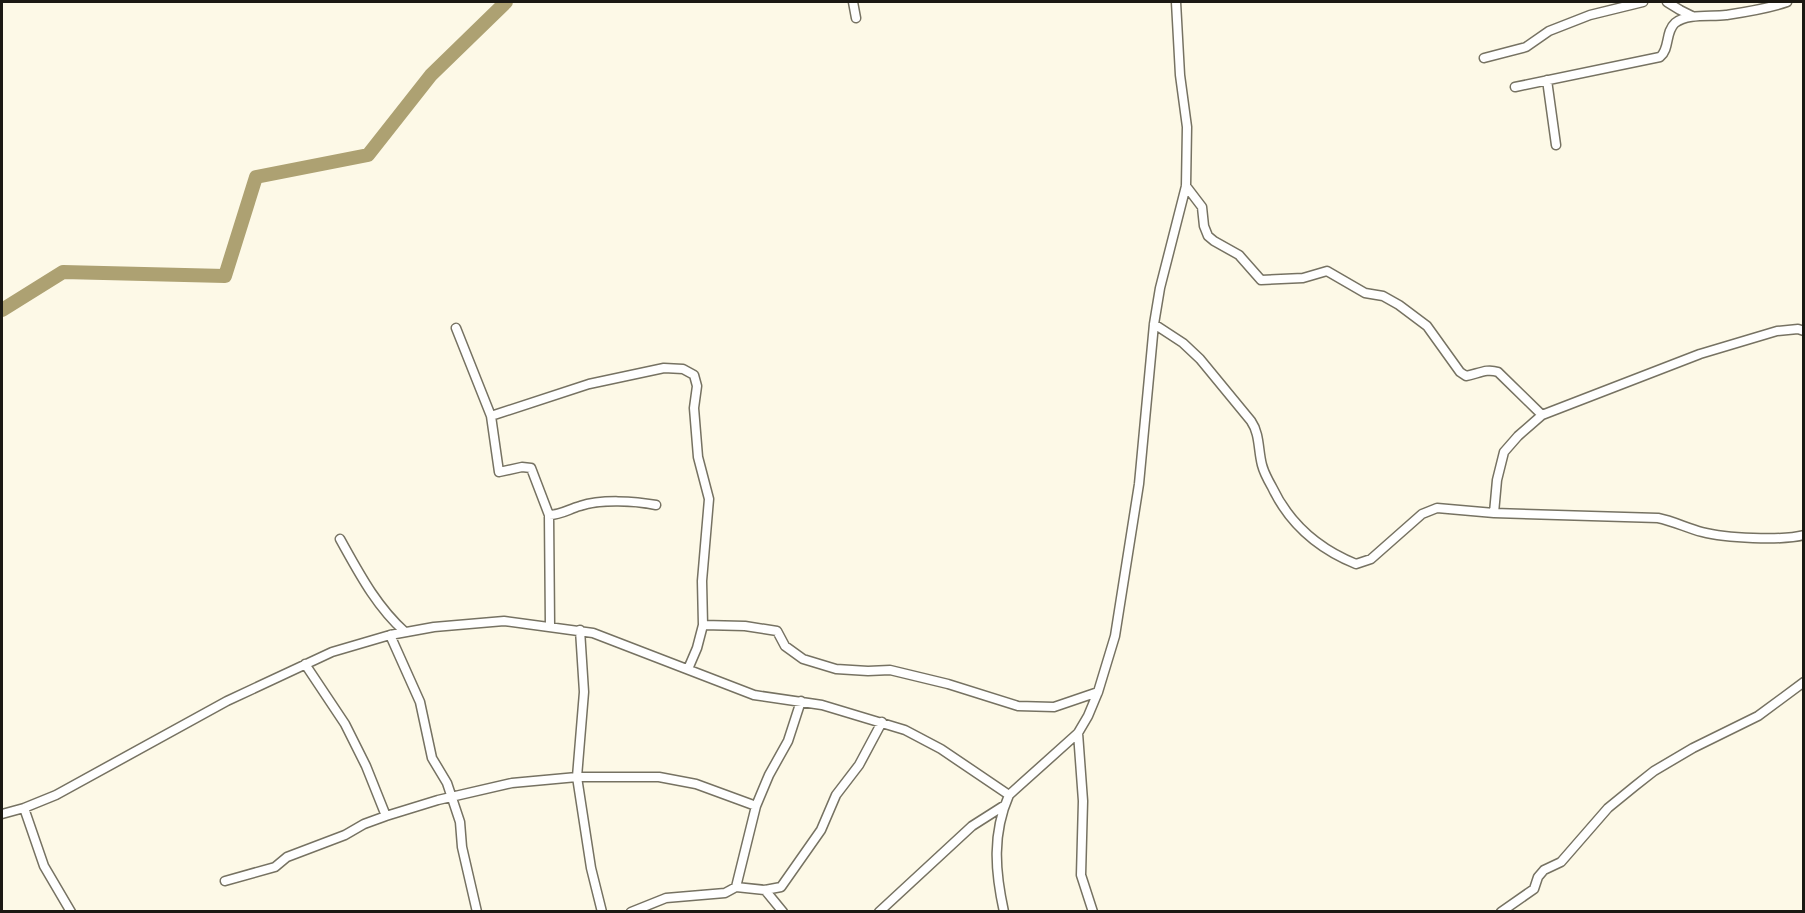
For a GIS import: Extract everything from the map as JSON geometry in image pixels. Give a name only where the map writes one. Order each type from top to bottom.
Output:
[{"type":"street","points":[[853,2],[856,18]]},
{"type":"street","points":[[993,912],[1003,909],[995,855],[1005,805],[1010,795],[1078,733],[1098,692],[1115,636],[1139,484],[1154,324],[1186,186],[1187,127],[1180,75],[1176,2]]},
{"type":"street","points":[[1484,58],[1526,47],[1549,31],[1590,15],[1643,2]]},
{"type":"street","points":[[1667,2],[1695,17]]},
{"type":"street","points":[[1515,87],[1660,57],[1665,51],[1669,33],[1675,23],[1684,18],[1733,14],[1786,2]]},
{"type":"street","points":[[1547,80],[1556,145]]},
{"type":"street","points":[[1186,186],[1202,207],[1204,226],[1208,236],[1239,255],[1261,280],[1303,278],[1327,271],[1365,293],[1388,298],[1427,326],[1460,372],[1466,376],[1483,371],[1498,372],[1542,415]]},
{"type":"street","points":[[1154,324],[1183,343],[1200,359],[1257,429],[1262,468],[1290,518],[1312,538],[1356,564],[1365,562],[1426,512],[1437,508],[1494,513],[1658,518],[1702,532],[1759,538],[1803,536]]},
{"type":"street","points":[[456,328],[491,416],[499,472],[522,467],[531,468],[549,516],[550,626]]},
{"type":"street","points":[[1494,513],[1497,480],[1504,452],[1542,415],[1700,354],[1777,331],[1798,329],[1803,331]]},
{"type":"street","points":[[491,416],[588,384],[664,368],[683,369],[694,375],[697,386],[694,408],[698,457],[709,499],[703,559],[703,626],[688,669]]},
{"type":"street","points":[[549,516],[571,511],[583,505],[635,502],[656,505]]},
{"type":"street","points":[[340,539],[375,599],[390,619],[405,632]]},
{"type":"street","points":[[2,814],[24,808],[76,785],[227,701],[332,652],[405,632],[454,624],[504,621],[580,630],[621,642],[754,695],[801,701],[882,722],[905,730],[941,749],[1010,795]]},
{"type":"street","points":[[703,626],[745,626],[777,631],[785,646],[802,658],[836,669],[890,670],[948,684],[1018,706],[1054,707],[1098,692]]},
{"type":"street","points":[[580,630],[584,692],[577,777],[591,868],[602,912]]},
{"type":"street","points":[[390,635],[420,702],[432,758],[447,783],[460,822],[462,847],[477,912]]},
{"type":"street","points":[[305,664],[345,724],[366,766],[386,816]]},
{"type":"street","points":[[1502,912],[1534,889],[1544,870],[1561,862],[1608,808],[1654,771],[1758,716],[1803,682]]},
{"type":"street","points":[[736,887],[756,806],[769,775],[788,741],[801,701]]},
{"type":"street","points":[[631,912],[666,898],[725,893],[736,887],[744,886],[765,890],[781,887],[824,824],[836,795],[859,765],[882,722]]},
{"type":"street","points":[[1078,733],[1083,801],[1081,875],[1093,912]]},
{"type":"street","points":[[225,881],[274,867],[287,857],[345,835],[364,824],[386,816],[512,783],[577,777],[659,777],[696,784],[756,806]]},
{"type":"street","points":[[879,912],[972,826],[1005,805]]},
{"type":"street","points":[[24,808],[44,867],[71,912]]},
{"type":"street","points":[[765,890],[783,912]]},
{"type":"waterway","points":[[2,310],[63,272],[225,276],[256,177],[368,155],[431,75],[506,2]]}]
